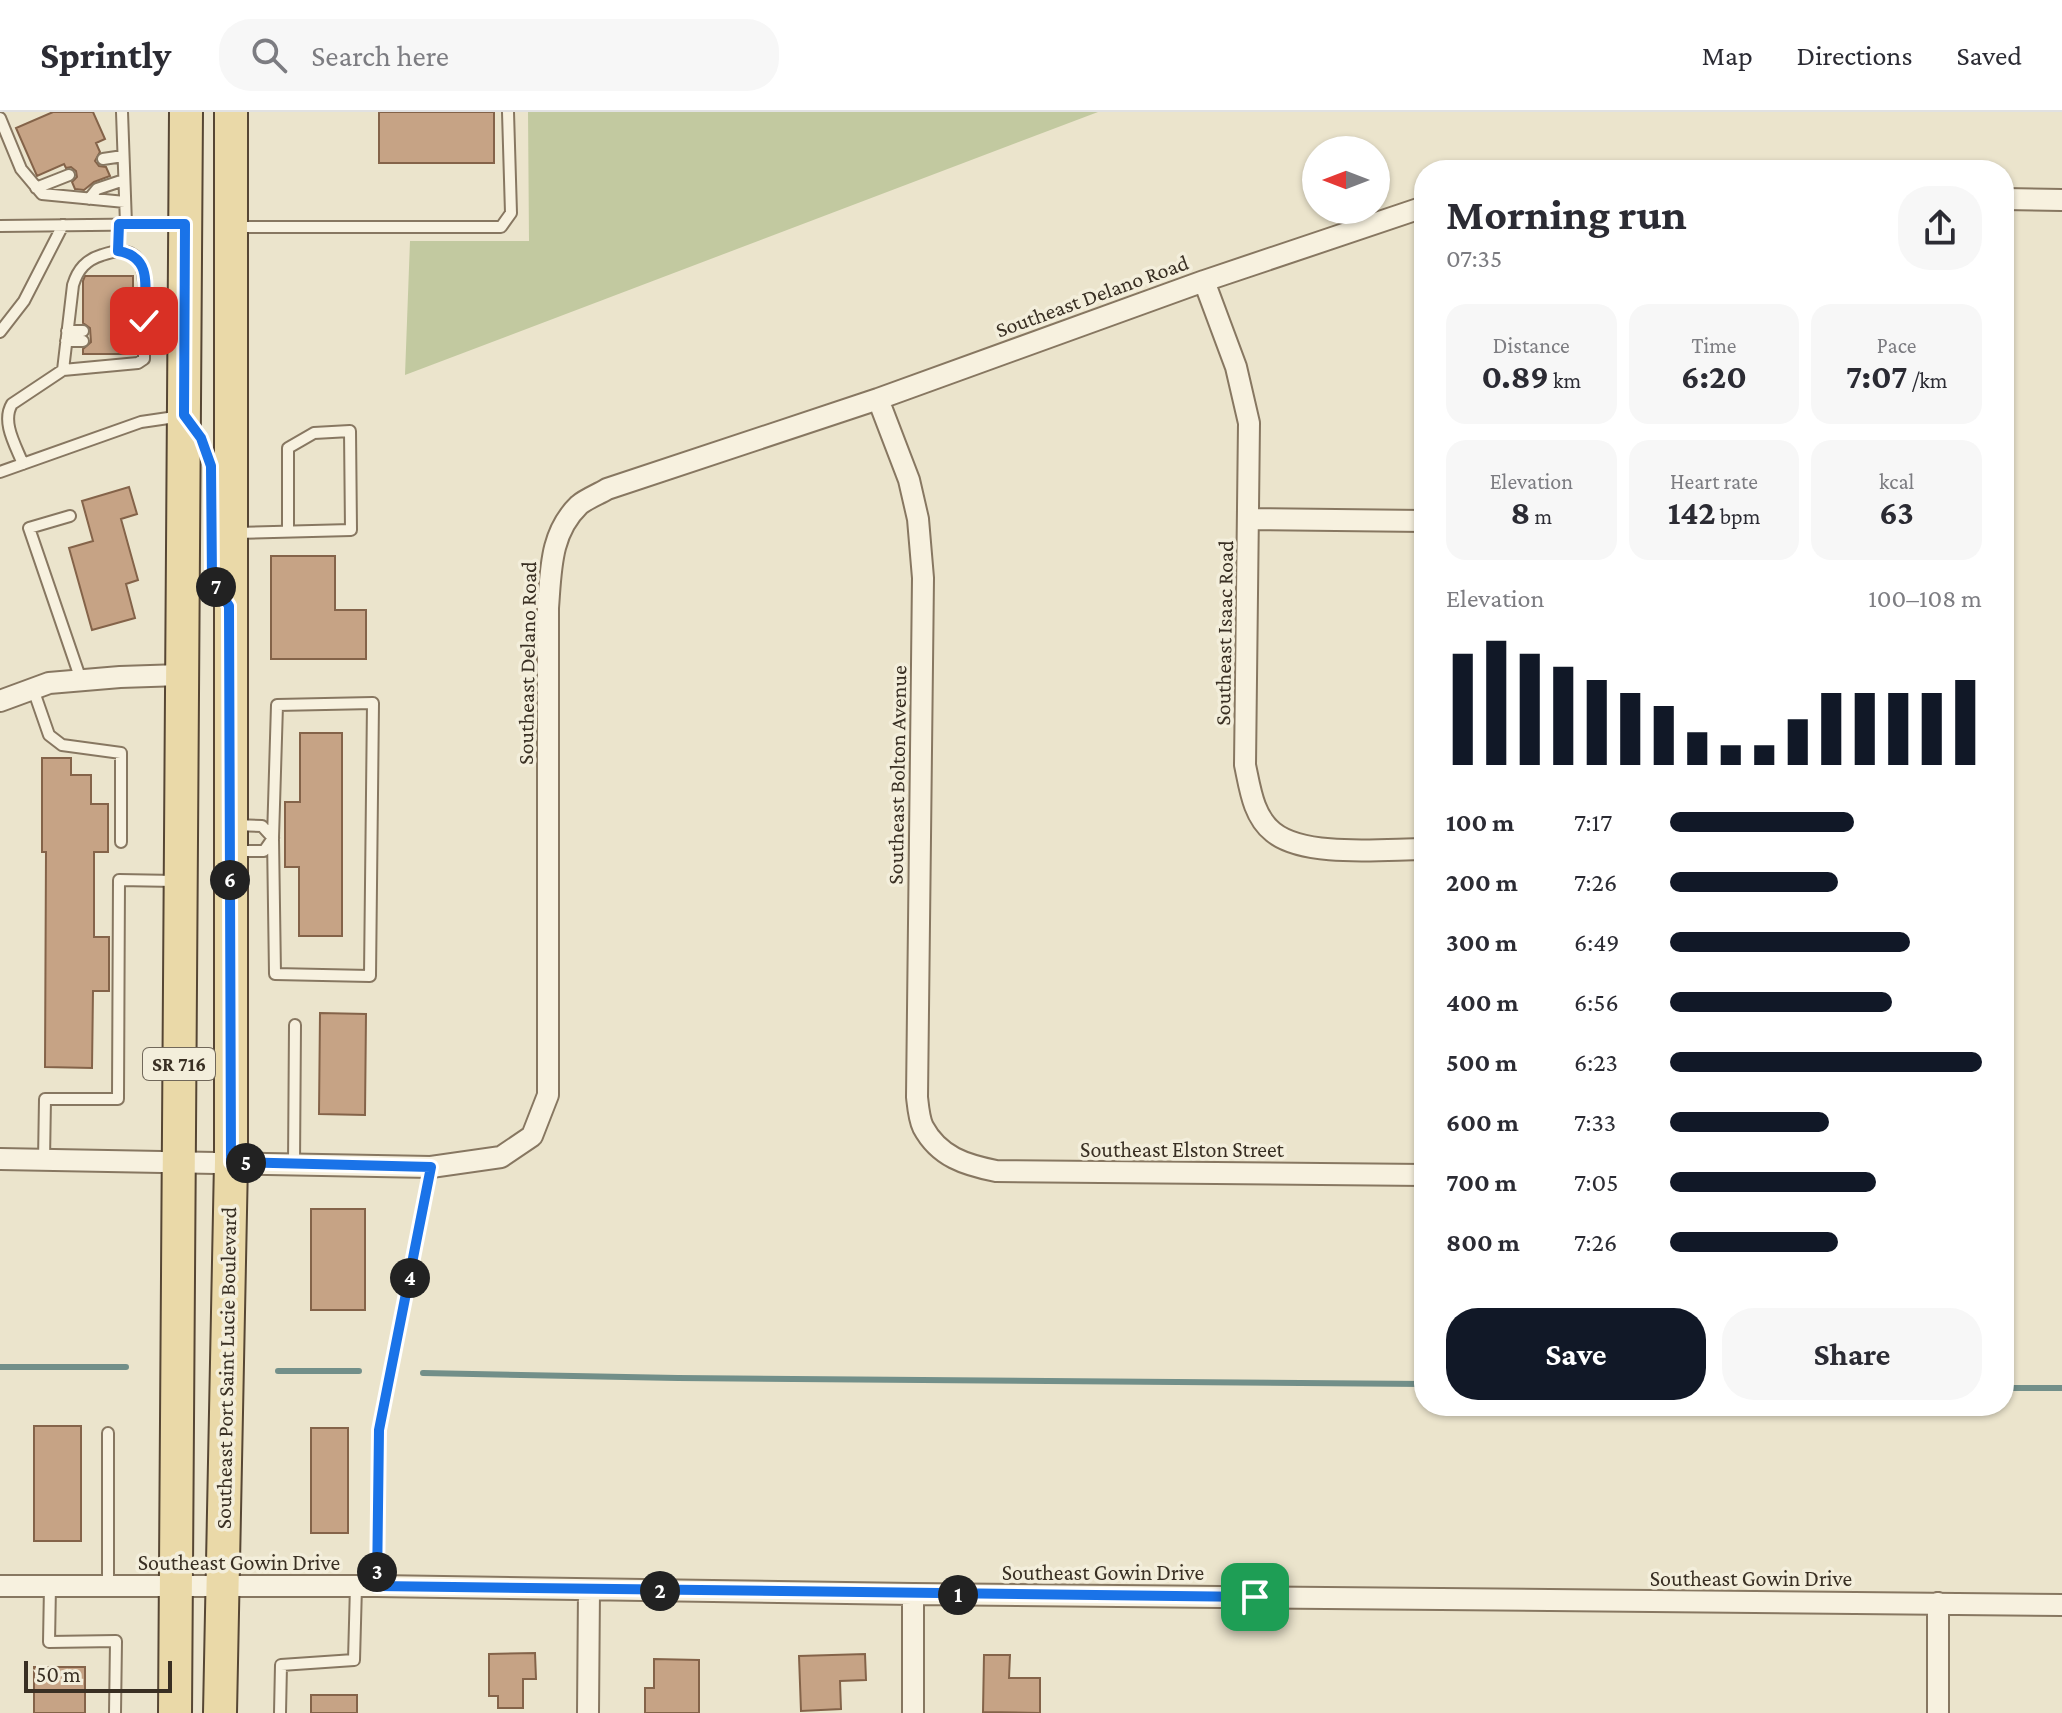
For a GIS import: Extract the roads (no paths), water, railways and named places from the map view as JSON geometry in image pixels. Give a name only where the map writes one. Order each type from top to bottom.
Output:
[{"type":"main road","name":"SR 716","points":[[175,1713],[186,112]]},
{"type":"main road","name":"Southeast Port Saint Lucie Boulevard","points":[[220,1713],[231,1162],[231,112]]},
{"type":"main road","points":[[184,415],[201,438],[211,466],[212,580],[229,606]]},
{"type":"street","points":[[2014,199],[2062,200]]},
{"type":"street","name":"Southeast Delano Road","points":[[0,1159],[431,1167],[501,1157],[532,1136],[548,1095],[548,608],[551,560],[558,534],[580,504],[607,489],[878,399],[1204,281],[1414,210]]},
{"type":"street","name":"Southeast Isaac Road","points":[[1204,281],[1236,367],[1249,423],[1245,765],[1253,803],[1272,832],[1299,845],[1335,849],[1414,849]]},
{"type":"street","name":"Southeast Bolton Avenue","points":[[878,399],[909,480],[918,519],[922,563],[917,1097],[923,1127],[943,1152]]},
{"type":"street","points":[[1249,519],[1414,521]]},
{"type":"street","points":[[0,701],[49,683],[181,675]]},
{"type":"street","name":"Southeast Elston Street","points":[[943,1152],[964,1165],[996,1171],[1414,1175]]},
{"type":"street","name":"Southeast Gowin Drive","points":[[0,1586],[366,1586],[2062,1605]]},
{"type":"street","points":[[588,1713],[589,1590]]},
{"type":"street","points":[[913,1594],[913,1713]]},
{"type":"street","points":[[1938,1603],[1938,1713]]},
{"type":"lane","points":[[8,112],[0,117],[21,169],[42,194],[125,202]]},
{"type":"lane","points":[[118,251],[125,202],[122,112]]},
{"type":"lane","points":[[231,227],[501,227],[511,213],[508,112]]},
{"type":"lane","points":[[103,159],[123,156]]},
{"type":"lane","points":[[36,188],[69,175]]},
{"type":"lane","points":[[89,199],[97,189],[124,180]]},
{"type":"lane","points":[[0,226],[185,224]]},
{"type":"lane","points":[[0,332],[24,301],[63,225]]},
{"type":"lane","points":[[23,464],[8,424],[8,410],[12,404],[63,370],[138,363],[144,359],[138,326],[145,275],[133,254],[118,251],[104,254],[81,266],[73,285],[63,370]]},
{"type":"lane","points":[[68,326],[83,326],[68,326]]},
{"type":"lane","points":[[0,472],[141,422],[184,415]]},
{"type":"lane","points":[[229,533],[288,532],[351,530],[350,431],[314,433],[288,448],[288,532]]},
{"type":"lane","points":[[70,516],[29,528],[81,680]]},
{"type":"lane","points":[[33,689],[49,735],[62,745],[121,753],[121,842]]},
{"type":"lane","points":[[230,838],[262,826],[273,838],[275,974],[370,976],[373,703],[277,705],[273,838],[264,851],[230,838]]},
{"type":"lane","points":[[44,1160],[45,1099],[118,1099],[119,880],[180,881]]},
{"type":"lane","points":[[294,1164],[295,1025]]},
{"type":"lane","points":[[280,1713],[281,1665],[354,1660],[366,1586],[379,1430],[431,1167]]},
{"type":"lane","points":[[108,1433],[108,1586]]},
{"type":"lane","points":[[50,1586],[49,1642],[116,1641],[115,1713]]},
{"type":"waterway","points":[[0,1367],[126,1367]]},
{"type":"waterway","points":[[278,1371],[359,1371]]},
{"type":"waterway","points":[[423,1373],[1414,1384]]},
{"type":"waterway","points":[[2014,1388],[2062,1388]]}]
